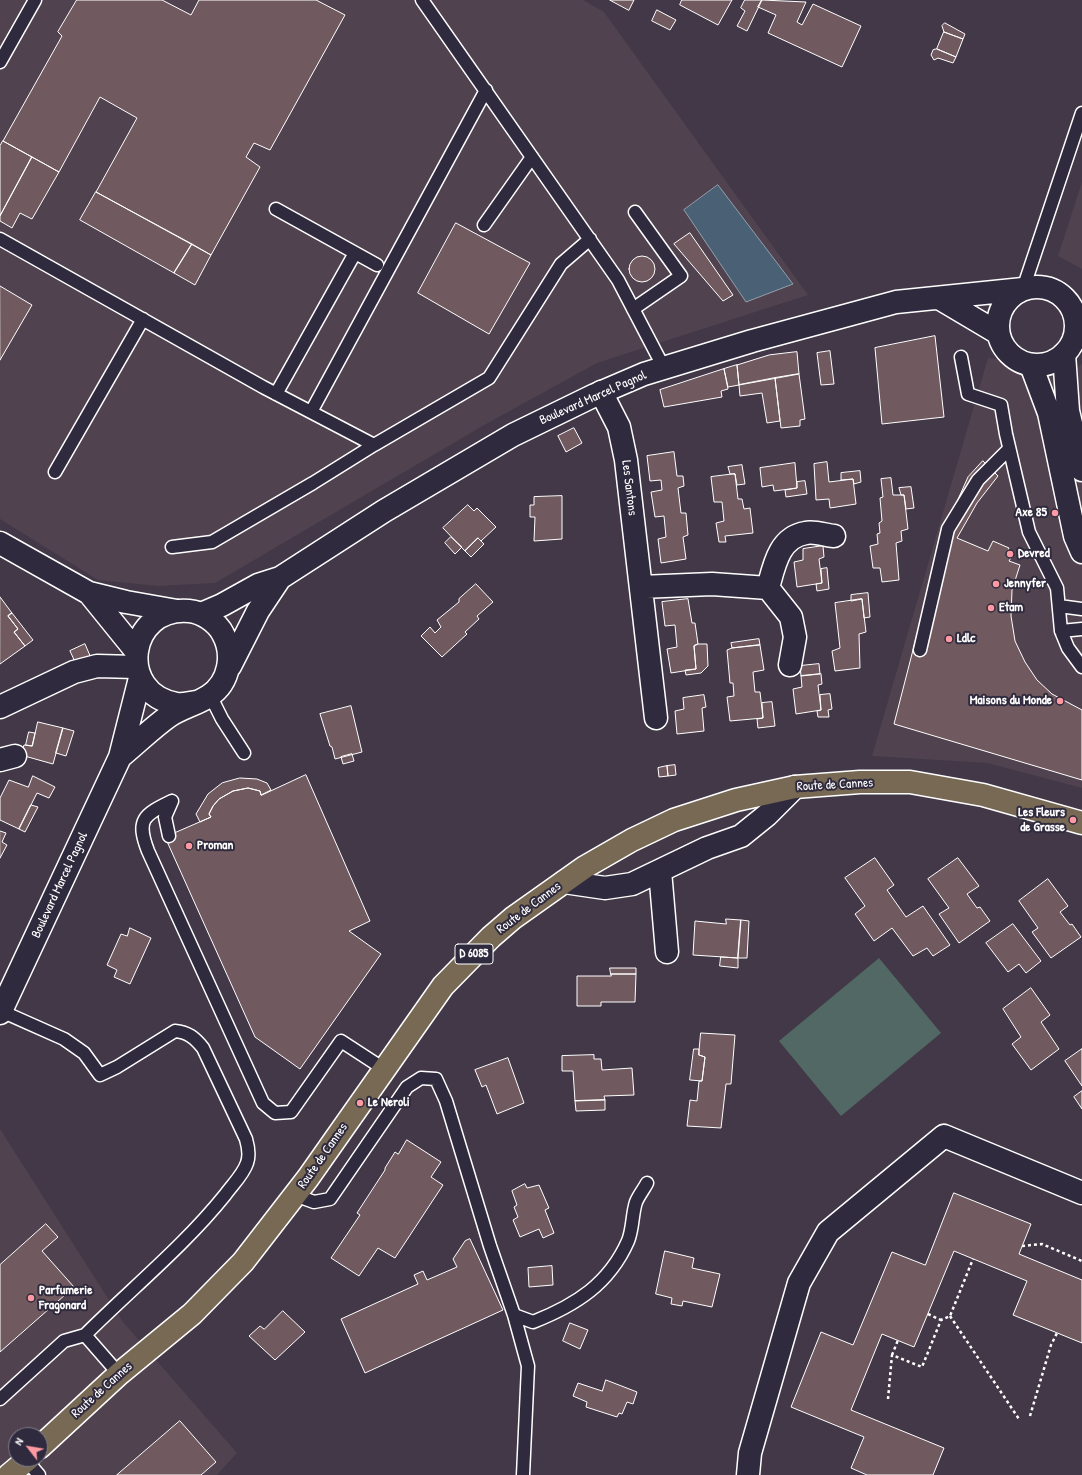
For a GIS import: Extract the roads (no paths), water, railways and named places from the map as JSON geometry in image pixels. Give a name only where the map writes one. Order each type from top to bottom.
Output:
[{"type":"main road","name":"Route de Cannes","points":[[48,1445],[119,1374],[192,1314],[243,1262],[295,1195],[443,986],[465,963],[513,918],[564,882],[632,840],[674,820],[736,800],[795,786],[860,782],[910,782],[983,795],[1082,822]]},
{"type":"main road","name":"Route de Cannes","points":[[9,1475],[22,1467]]},
{"type":"street","points":[[1073,344],[1046,364],[1031,365],[1011,355],[1003,345],[998,333],[998,319],[1003,306],[1012,296],[1023,289],[1034,287],[1046,288],[1057,292],[1077,308],[1068,411],[1082,470]]},
{"type":"street","name":"Boulevard Marcel Pagnol","points":[[201,614],[222,605],[258,585],[280,578],[384,511],[513,435],[602,392],[644,374],[752,341],[896,302],[1023,289]]},
{"type":"street","points":[[939,298],[998,333]]},
{"type":"street","points":[[1031,365],[1049,414],[1074,536],[1082,552]]},
{"type":"street","name":"Les Santons","points":[[602,392],[619,426],[626,460],[656,718]]},
{"type":"street","points":[[768,588],[775,561],[788,539],[806,533],[834,536]]},
{"type":"street","points":[[0,542],[90,593],[126,602],[177,611],[191,611],[201,614],[213,621],[222,632],[227,643],[230,658],[228,670],[221,685],[204,698],[178,704],[162,700],[148,690],[138,665],[90,593]]},
{"type":"street","name":"Boulevard Marcel Pagnol","points":[[228,670],[258,611],[280,578]]},
{"type":"street","points":[[641,588],[712,584],[768,588],[792,617],[795,637],[790,665]]},
{"type":"street","points":[[138,665],[140,637],[149,624],[161,616],[177,611]]},
{"type":"street","name":"Boulevard Marcel Pagnol","points":[[0,1012],[120,757],[138,665]]},
{"type":"street","points":[[0,707],[74,672],[98,666],[138,665]]},
{"type":"street","name":"Boulevard Marcel Pagnol","points":[[120,757],[169,716],[204,698]]},
{"type":"street","points":[[564,882],[605,888],[632,884],[707,848],[741,836],[767,815],[795,786]]},
{"type":"street","points":[[660,871],[667,952]]},
{"type":"street","points":[[748,1475],[750,1453],[799,1283],[828,1232],[944,1136],[1082,1193]]},
{"type":"lane","points":[[0,62],[35,0]]},
{"type":"lane","points":[[422,0],[618,280],[664,368]]},
{"type":"lane","points":[[311,412],[486,90]]},
{"type":"lane","points":[[1023,289],[1082,113]]},
{"type":"lane","points":[[484,225],[532,157]]},
{"type":"lane","points":[[276,209],[376,265]]},
{"type":"lane","points":[[634,212],[681,276],[634,309]]},
{"type":"lane","points":[[0,239],[276,394],[374,445]]},
{"type":"lane","points":[[172,547],[212,542],[489,378],[561,264],[590,239]]},
{"type":"lane","points":[[276,394],[355,253]]},
{"type":"lane","points":[[55,472],[143,319]]},
{"type":"lane","points":[[961,357],[968,394],[1001,405],[1009,449],[1029,532],[1057,588],[1061,631],[1068,648],[1082,667]]},
{"type":"lane","points":[[920,650],[948,529],[978,480],[1009,449]]},
{"type":"lane","points":[[1059,606],[1082,608]]},
{"type":"lane","points":[[1061,631],[1082,629]]},
{"type":"lane","points":[[204,698],[222,720],[244,752]]},
{"type":"lane","points":[[169,836],[165,816],[172,801],[153,810],[141,828],[141,834],[263,1103],[275,1113],[291,1112],[341,1041],[384,1069]]},
{"type":"lane","points":[[0,1012],[64,1039],[84,1052],[100,1075],[117,1067],[175,1030],[185,1032],[195,1038],[203,1048],[246,1139],[249,1151],[248,1162],[214,1208],[165,1258],[85,1335],[64,1341],[0,1399]]},
{"type":"lane","points":[[295,1195],[314,1202],[330,1199],[407,1087],[421,1078],[436,1079],[446,1101],[490,1246],[514,1315],[528,1366],[523,1475]]},
{"type":"lane","points":[[514,1315],[534,1322],[562,1310],[594,1288],[611,1271],[628,1240],[636,1202],[647,1183]]},
{"type":"lane","points":[[85,1335],[119,1374]]},
{"type":"water","points":[[718,185],[793,284],[746,302],[684,210]]},
{"type":"place","name":"Axe 85","points":[[1055,513]]},
{"type":"place","name":"Devred","points":[[1010,554]]},
{"type":"place","name":"Jennyfer","points":[[996,584]]},
{"type":"place","name":"Etam","points":[[991,608]]},
{"type":"place","name":"Ldlc","points":[[949,639]]},
{"type":"place","name":"Maisons du Monde","points":[[1060,701]]},
{"type":"place","name":"Les Fleurs de Grasse","points":[[1073,820]]},
{"type":"place","name":"Proman","points":[[189,846]]},
{"type":"place","name":"Le Neroli","points":[[360,1103]]},
{"type":"place","name":"Parfumerie Fragonard","points":[[31,1298]]}]
